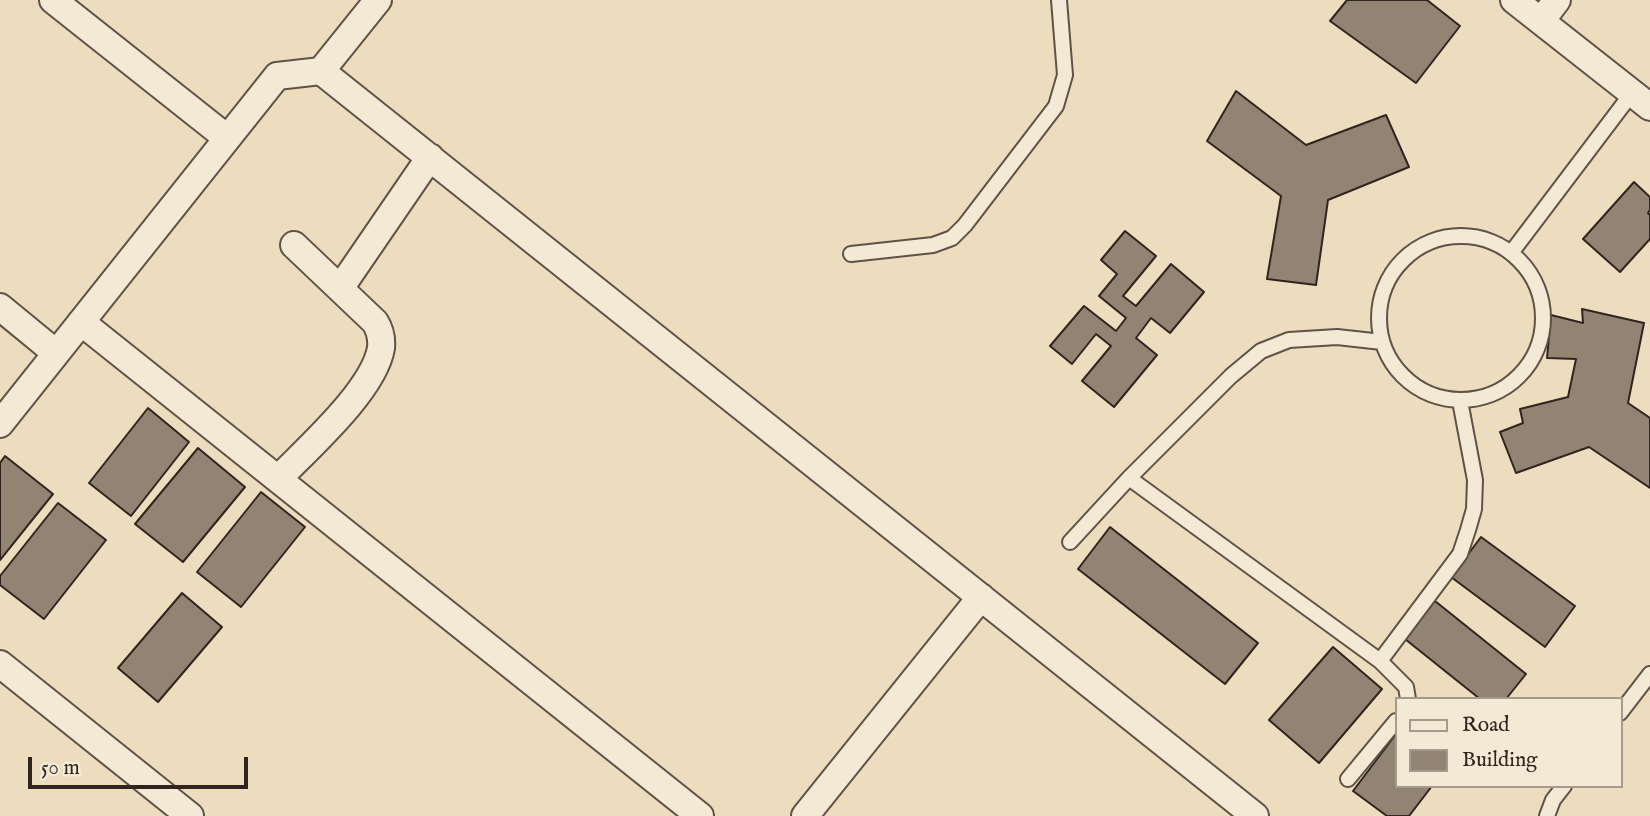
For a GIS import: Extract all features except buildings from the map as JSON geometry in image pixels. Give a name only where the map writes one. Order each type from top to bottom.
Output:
[{"type":"street","points":[[53,0],[228,138]]},
{"type":"street","points":[[0,424],[277,76],[321,71],[378,0]]},
{"type":"street","points":[[1514,0],[1641,100]]},
{"type":"street","points":[[1541,21],[1558,0]]},
{"type":"street","points":[[321,71],[1255,816]]},
{"type":"street","points":[[341,287],[429,157]]},
{"type":"street","points":[[278,480],[360,392],[381,348],[381,333],[376,322],[294,245]]},
{"type":"street","points":[[0,307],[56,353]]},
{"type":"street","points":[[81,322],[700,816]]},
{"type":"street","points":[[805,816],[981,597]]},
{"type":"street","points":[[0,664],[190,816]]},
{"type":"lane","points":[[851,254],[933,244],[952,238],[965,225],[1056,106],[1065,75],[1059,0]]},
{"type":"lane","points":[[1511,253],[1641,100]]},
{"type":"lane","points":[[1462,236],[1488,241],[1511,253],[1524,264],[1540,295],[1544,312],[1539,345],[1532,361],[1522,375],[1508,386],[1477,400],[1443,399],[1411,384],[1389,358],[1382,342],[1379,317],[1383,291],[1390,276],[1401,262],[1429,242],[1462,236]]},
{"type":"lane","points":[[1070,542],[1129,478],[1231,376],[1261,351],[1289,341],[1337,337],[1382,342]]},
{"type":"lane","points":[[1380,661],[1460,554],[1468,530],[1474,509],[1475,480],[1460,401]]},
{"type":"lane","points":[[1129,478],[1380,661],[1406,687],[1408,697]]},
{"type":"lane","points":[[1622,710],[1650,674]]},
{"type":"lane","points":[[1348,779],[1394,723]]},
{"type":"lane","points":[[1547,816],[1553,800],[1562,788]]}]
